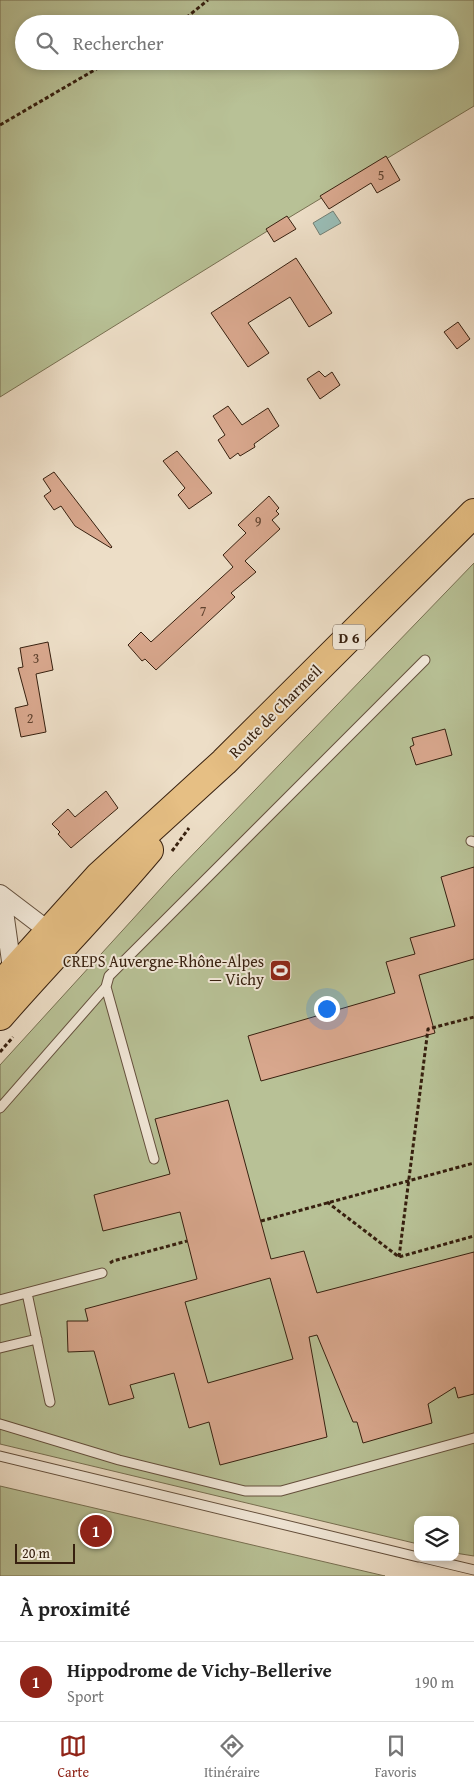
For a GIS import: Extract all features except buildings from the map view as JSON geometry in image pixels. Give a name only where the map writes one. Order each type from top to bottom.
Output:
[{"type":"main road","name":"Route de Charmeil","points":[[9,1024],[53,943],[99,876],[224,762],[474,513]]},
{"type":"main road","name":"Route de Charmeil","points":[[9,976],[53,943]]},
{"type":"street","points":[[0,1003],[53,943],[1,896]]},
{"type":"street","points":[[1,896],[11,960],[9,976]]},
{"type":"lane","points":[[154,1159],[106,987],[108,976],[425,660]]},
{"type":"lane","points":[[0,1108],[106,987]]},
{"type":"lane","points":[[0,1300],[102,1273]]},
{"type":"lane","points":[[27,1293],[50,1402]]},
{"type":"lane","points":[[0,1348],[36,1339]]},
{"type":"lane","points":[[0,1424],[119,1460],[245,1491],[281,1491],[474,1438]]},
{"type":"lane","points":[[0,1456],[414,1556]]},
{"type":"lane","points":[[436,1561],[474,1570]]},
{"type":"path","points":[[189,15],[208,0]]},
{"type":"path","points":[[0,125],[95,70]]},
{"type":"path","points":[[168,856],[191,825]]},
{"type":"path","points":[[398,1257],[428,1029],[474,1017]]},
{"type":"path","points":[[0,1052],[9,1024]]},
{"type":"path","points":[[261,1220],[474,1163]]},
{"type":"path","points":[[327,1202],[398,1257]]},
{"type":"path","points":[[398,1257],[474,1236]]},
{"type":"path","points":[[102,1273],[113,1260],[187,1241]]},
{"type":"green space","points":[[0,0],[474,0],[474,106],[290,217],[0,397]]},
{"type":"green space","name":"CREPS Auvergne-Rhône-Alpes — Vichy","points":[[474,563],[474,1556],[459,1554],[459,1516],[414,1516],[414,1543],[0,1444],[0,1065],[173,875]]},
{"type":"green space","points":[[0,1486],[385,1576],[0,1576]]},
{"type":"water","points":[[333,211],[341,223],[320,235],[313,223]]},
{"type":"place","name":"CREPS Auvergne-Rhône-Alpes — Vichy","points":[[280,970]]},
{"type":"place","name":"Hippodrome de Vichy-Bellerive","points":[[96,1531]]}]
